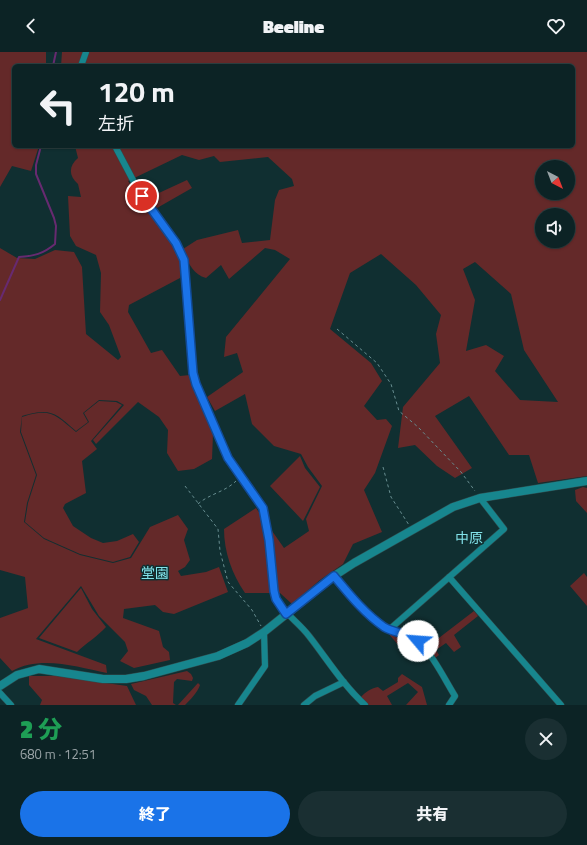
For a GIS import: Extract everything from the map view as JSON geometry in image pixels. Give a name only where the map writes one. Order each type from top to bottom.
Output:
[{"type":"street","points":[[82,64],[86,52]]},
{"type":"street","points":[[116,148],[134,182],[181,251],[184,260],[193,373],[196,384],[228,458],[263,508],[266,516],[276,599],[286,614],[308,634],[344,682],[365,705]]},
{"type":"street","points":[[0,686],[17,675],[40,669],[109,679],[144,676],[218,656],[247,643],[264,632],[334,576],[412,530],[453,508],[480,498],[587,481]]},
{"type":"street","points":[[390,629],[504,529],[480,498]]},
{"type":"street","points":[[334,576],[353,600],[385,628],[412,637],[427,651],[455,696],[449,705]]},
{"type":"street","points":[[448,577],[561,705]]},
{"type":"street","points":[[238,705],[265,666],[264,632]]},
{"type":"street","points":[[304,705],[315,696],[344,682]]},
{"type":"street","points":[[0,693],[11,705]]},
{"type":"path","points":[[337,329],[378,363],[391,384],[398,411],[418,427],[461,472],[480,498]]},
{"type":"path","points":[[383,467],[391,497],[412,530]]},
{"type":"path","points":[[198,505],[204,499],[231,486],[240,476]]},
{"type":"path","points":[[185,486],[198,505],[218,529],[220,551],[228,582],[252,610],[264,632]]},
{"type":"shaded area","points":[[0,52],[46,52],[46,64],[12,64],[12,148],[38,148],[31,171],[12,166],[0,187]]},
{"type":"shaded area","points":[[62,52],[587,52],[587,476],[538,483],[529,455],[509,455],[469,396],[435,416],[472,468],[455,478],[437,466],[415,445],[398,448],[403,407],[440,363],[436,334],[441,315],[416,285],[381,254],[350,273],[330,329],[371,363],[382,381],[364,406],[377,420],[386,419],[392,426],[375,473],[364,490],[382,532],[353,544],[343,564],[320,580],[292,604],[280,593],[245,593],[236,578],[227,554],[224,529],[256,508],[284,548],[309,531],[306,519],[322,486],[308,467],[301,454],[274,446],[252,424],[245,394],[215,411],[207,397],[243,372],[237,353],[224,357],[226,337],[290,259],[275,250],[265,248],[229,279],[221,265],[206,278],[197,274],[189,263],[183,249],[197,240],[238,230],[242,243],[270,240],[275,200],[279,190],[294,186],[292,179],[268,157],[220,162],[214,156],[199,160],[182,155],[128,181],[177,249],[180,261],[180,278],[129,305],[128,312],[151,353],[162,350],[180,376],[190,375],[213,434],[212,459],[194,469],[178,471],[167,453],[168,430],[159,417],[138,402],[96,444],[93,440],[124,405],[117,401],[99,400],[83,413],[88,422],[76,431],[52,413],[40,412],[22,416],[20,432],[36,475],[27,503],[24,522],[44,539],[80,555],[113,563],[131,558],[150,527],[178,515],[188,529],[184,540],[190,560],[185,567],[178,571],[181,576],[206,572],[219,567],[228,592],[174,614],[163,612],[155,605],[124,609],[123,618],[159,631],[163,647],[169,652],[170,660],[134,668],[120,661],[128,651],[125,642],[99,616],[81,586],[36,639],[106,665],[107,673],[47,663],[23,666],[12,671],[0,658],[0,618],[28,608],[25,577],[0,570],[0,248],[17,258],[35,259],[55,250],[74,252],[82,267],[86,334],[118,360],[121,357],[109,325],[100,312],[101,273],[96,255],[76,246],[70,236],[68,196],[81,197],[78,184],[71,174],[71,167],[78,158],[76,148],[575,148],[575,64],[61,64]],"holes":[[[475,262],[511,294],[524,350],[558,402],[520,400],[495,371],[504,356],[486,345],[466,351],[475,300],[463,269]]]},
{"type":"shaded area","points":[[187,180],[192,188],[157,208],[152,205],[148,198]]},
{"type":"shaded area","points":[[99,401],[116,402],[122,405],[91,441],[97,449],[82,461],[86,493],[65,504],[63,508],[73,526],[91,538],[103,543],[117,541],[133,534],[139,542],[130,557],[113,562],[80,554],[44,538],[25,522],[28,503],[37,475],[21,432],[22,417],[40,413],[52,414],[76,432],[89,422],[84,413]]},
{"type":"shaded area","points":[[300,456],[305,468],[320,487],[303,521],[270,486]]},
{"type":"shaded area","points":[[583,487],[587,488],[587,513],[576,501],[575,490]]},
{"type":"shaded area","points":[[584,573],[587,577],[587,606],[570,586]]},
{"type":"shaded area","points":[[81,588],[92,609],[106,627],[77,652],[39,638]]},
{"type":"shaded area","points":[[474,611],[478,616],[454,635],[461,647],[454,652],[446,643],[436,650],[439,655],[435,658],[425,644],[431,644]]},
{"type":"shaded area","points":[[390,632],[411,639],[417,644],[405,653],[388,633]]},
{"type":"shaded area","points":[[187,671],[193,678],[192,681],[177,679],[174,682],[173,703],[176,705],[152,705],[146,696],[134,690],[131,684]]},
{"type":"shaded area","points":[[402,674],[422,687],[427,705],[406,705],[418,692],[408,683],[387,696],[392,705],[368,705],[361,697],[371,689],[378,687],[383,691],[398,682],[398,678]]},
{"type":"shaded area","points":[[29,676],[57,676],[127,686],[136,705],[40,705],[42,700],[29,685]]},
{"type":"shaded area","points":[[198,683],[200,685],[192,698],[185,705],[178,705]]},
{"type":"waterway","points":[[53,64],[56,52]]},
{"type":"waterway","points":[[0,300],[19,257],[38,254],[55,244],[56,226],[54,218],[36,174],[36,165],[40,148]]},
{"type":"district","name":"中原","points":[[469,537]]},
{"type":"district","name":"堂園","points":[[155,572]]},
{"type":"route","points":[[142,196],[176,243],[184,260],[193,373],[196,384],[228,458],[263,508],[266,516],[276,599],[286,614],[334,576],[353,600],[385,628],[412,637],[418,641]]}]
